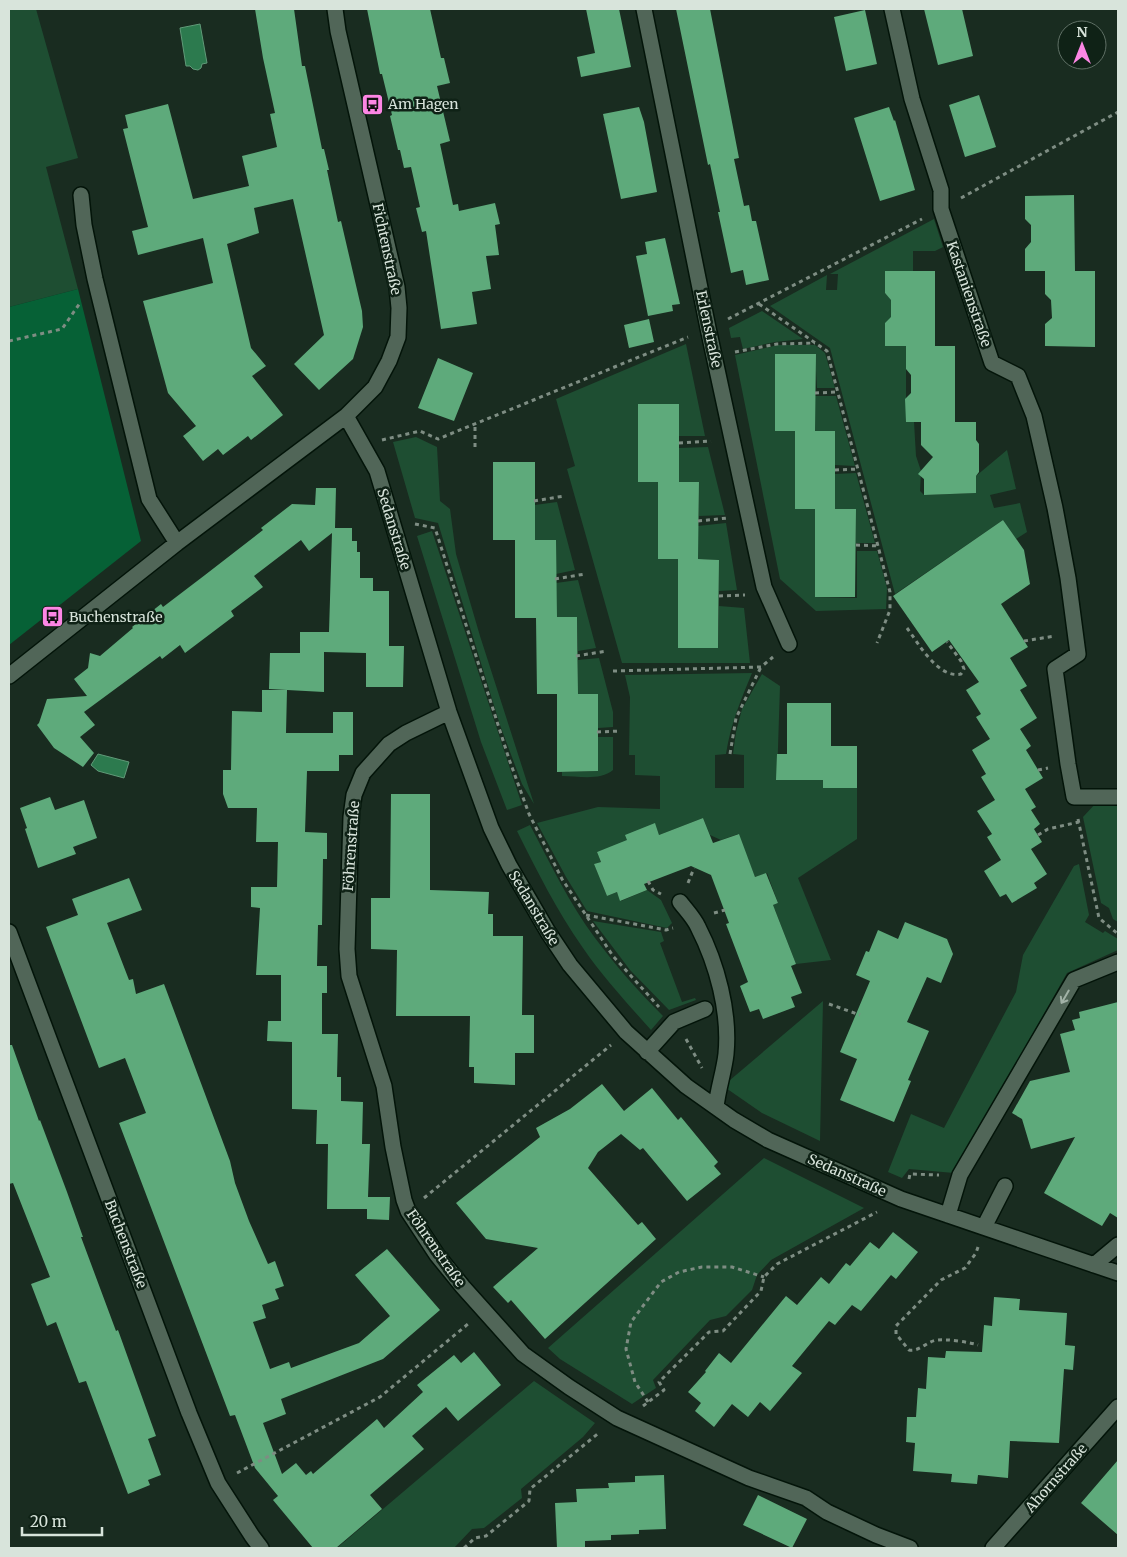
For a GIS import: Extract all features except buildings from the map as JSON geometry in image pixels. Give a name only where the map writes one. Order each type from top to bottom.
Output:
[{"type":"street","name":"Fichtenstraße","points":[[9,676],[177,542],[346,416],[375,387],[389,361],[398,337],[399,308],[397,287],[338,31],[335,9]]},
{"type":"street","name":"Erlenstraße","points":[[644,9],[708,328],[764,587],[789,644]]},
{"type":"street","name":"Kastanienstraße","points":[[892,9],[912,99],[941,190],[941,209],[992,363],[1018,376],[1034,416],[1055,508],[1068,578],[1078,654],[1055,669],[1074,797]]},
{"type":"street","points":[[81,195],[84,225],[95,279],[149,499],[177,542]]},
{"type":"street","name":"Sedanstraße","points":[[346,416],[377,471],[449,712],[492,828],[509,865],[548,932],[570,965],[626,1032],[686,1086],[734,1120],[768,1140],[901,1199],[1118,1273]]},
{"type":"street","name":"Föhrenstraße","points":[[449,712],[406,733],[384,749],[363,773],[354,795],[351,817],[347,949],[349,976],[384,1086],[393,1147],[408,1211],[437,1255],[523,1354],[569,1387],[617,1418],[749,1478],[806,1498],[827,1512],[876,1535],[910,1548]]},
{"type":"street","points":[[1074,797],[1118,797]]},
{"type":"street","points":[[680,902],[698,926],[719,978],[723,1001],[726,1055],[718,1087],[716,1107]]},
{"type":"street","name":"Buchenstraße","points":[[9,932],[218,1483],[261,1548]]},
{"type":"street","points":[[948,1215],[960,1175],[1074,980],[1118,962]]},
{"type":"street","points":[[647,1052],[674,1022],[705,1009]]},
{"type":"street","points":[[984,1227],[1005,1186]]},
{"type":"street","points":[[1094,1265],[1118,1245]]},
{"type":"street","name":"Ahornstraße","points":[[993,1548],[1118,1407]]},
{"type":"path","points":[[394,437],[420,431],[438,439],[708,328],[759,304],[941,209],[1118,112]]},
{"type":"path","points":[[9,341],[62,329],[95,279]]},
{"type":"path","points":[[759,304],[826,351],[890,592],[890,610],[877,643]]},
{"type":"path","points":[[714,356],[777,344],[815,343]]},
{"type":"path","points":[[815,393],[838,392]]},
{"type":"path","points":[[475,424],[475,447]]},
{"type":"path","points":[[679,443],[732,440]]},
{"type":"path","points":[[835,470],[858,469]]},
{"type":"path","points":[[534,501],[564,496]]},
{"type":"path","points":[[698,521],[748,516]]},
{"type":"path","points":[[391,519],[435,528],[510,759],[530,814],[562,879],[613,956],[682,1031],[710,1083],[718,1087]]},
{"type":"path","points":[[856,545],[879,546]]},
{"type":"path","points":[[555,579],[585,574]]},
{"type":"path","points":[[908,628],[934,665],[956,675],[962,674],[964,669],[961,662],[946,642]]},
{"type":"path","points":[[1024,641],[1075,632]]},
{"type":"path","points":[[730,754],[736,718],[761,667],[789,644]]},
{"type":"path","points":[[576,656],[607,651]]},
{"type":"path","points":[[613,671],[761,667]]},
{"type":"path","points":[[597,732],[621,731]]},
{"type":"path","points":[[1074,797],[1099,918],[1118,934]]},
{"type":"path","points":[[1038,835],[1048,829],[1079,822]]},
{"type":"path","points":[[585,915],[666,930]]},
{"type":"path","points":[[829,1004],[860,1015]]},
{"type":"path","points":[[408,1211],[626,1032]]},
{"type":"path","points":[[464,1548],[475,1538],[486,1536],[529,1501],[530,1489],[617,1418],[638,1410],[664,1390],[659,1382],[709,1332],[722,1331],[761,1291],[764,1277],[777,1264],[901,1199],[910,1174],[960,1175]]},
{"type":"path","points":[[978,1345],[937,1339],[914,1351],[909,1350],[896,1334],[896,1326],[941,1280],[965,1268],[976,1253],[984,1227]]},
{"type":"path","points":[[648,1402],[635,1382],[626,1349],[631,1322],[661,1282],[679,1272],[702,1267],[732,1267],[764,1277]]},
{"type":"path","points":[[248,1467],[380,1397],[484,1311]]},
{"type":"shaded area","points":[[9,9],[36,9],[78,158],[46,167],[78,289],[9,307]]},
{"type":"shaded area","points":[[200,24],[207,63],[202,64],[198,70],[186,66],[180,28]]},
{"type":"shaded area","points":[[934,219],[943,247],[935,251],[913,251],[913,271],[885,271],[885,293],[891,297],[891,319],[885,346],[906,346],[906,421],[914,422],[916,456],[921,471],[920,491],[924,495],[975,493],[976,476],[1007,450],[1016,489],[990,495],[994,508],[1020,503],[1027,532],[1016,539],[1003,520],[895,594],[830,348],[770,306],[827,275],[826,290],[837,290],[838,274],[830,274]]},
{"type":"shaded area","points":[[78,289],[141,541],[9,645],[9,307]]},
{"type":"shaded area","points":[[762,311],[803,339],[775,342],[743,349],[740,337],[731,338],[729,328]]},
{"type":"shaded area","points":[[686,344],[705,436],[679,436],[679,404],[639,404],[638,481],[658,482],[658,559],[678,559],[678,647],[718,648],[719,606],[744,608],[750,663],[622,663],[567,469],[575,466],[556,399]]},
{"type":"shaded area","points":[[778,345],[815,345],[825,353],[835,388],[817,388],[815,354],[775,354],[775,431],[795,431],[795,508],[815,509],[815,597],[857,598],[857,551],[877,551],[887,588],[886,609],[816,611],[780,579],[735,355]]},
{"type":"shaded area","points":[[815,396],[836,396],[855,466],[835,465],[835,431],[815,431]]},
{"type":"shaded area","points":[[416,437],[437,447],[440,501],[450,509],[456,554],[480,636],[534,804],[522,784],[500,725],[438,523],[415,518],[393,442]]},
{"type":"shaded area","points":[[708,447],[725,515],[699,516],[699,482],[679,482],[679,448]]},
{"type":"shaded area","points":[[856,473],[875,543],[856,543],[856,509],[835,509],[835,474]]},
{"type":"shaded area","points":[[557,502],[575,570],[556,574],[556,540],[535,540],[535,505]]},
{"type":"shaded area","points":[[726,523],[737,590],[719,591],[719,560],[698,559],[698,526]]},
{"type":"shaded area","points":[[432,531],[522,805],[507,810],[481,742],[417,536]]},
{"type":"shaded area","points":[[578,580],[596,648],[578,651],[577,617],[557,617],[556,583]]},
{"type":"shaded area","points":[[599,658],[613,712],[613,727],[598,728],[598,694],[578,694],[578,660]]},
{"type":"shaded area","points":[[752,673],[733,722],[726,754],[715,755],[715,788],[744,788],[744,755],[733,754],[736,732],[742,709],[762,674],[780,686],[777,779],[823,780],[823,788],[857,788],[857,839],[798,878],[831,960],[796,964],[775,910],[771,906],[778,903],[767,873],[755,877],[738,834],[721,840],[710,835],[703,818],[659,835],[655,824],[628,841],[597,852],[601,862],[594,864],[607,896],[617,892],[621,901],[647,890],[661,900],[672,923],[667,928],[587,911],[537,823],[598,807],[660,809],[660,776],[635,775],[635,755],[629,755],[630,697],[625,675]]},
{"type":"shaded area","points":[[598,737],[613,737],[613,770],[602,776],[595,777],[562,776],[562,772],[598,771]]},
{"type":"shaded area","points":[[98,754],[129,762],[124,778],[98,771],[91,765]]},
{"type":"shaded area","points":[[1096,803],[1118,804],[1118,922],[1113,919],[1109,908],[1101,903],[1083,817]]},
{"type":"shaded area","points":[[530,825],[560,883],[586,925],[619,968],[663,1016],[651,1030],[591,959],[556,905],[517,831]]},
{"type":"shaded area","points":[[1079,864],[1089,915],[1085,922],[1103,933],[1105,931],[1118,939],[1118,950],[1067,973],[954,1173],[909,1169],[902,1178],[888,1172],[911,1114],[944,1128],[1016,992],[1023,955],[1074,866]]},
{"type":"shaded area","points":[[593,921],[661,932],[664,941],[660,943],[682,1002],[695,998],[696,1000],[669,1010],[630,970]]},
{"type":"shaded area","points":[[823,1001],[820,1141],[762,1113],[723,1086]]},
{"type":"shaded area","points":[[764,1158],[864,1208],[771,1260],[757,1275],[752,1290],[726,1316],[710,1320],[653,1380],[656,1388],[632,1404],[560,1359],[548,1348]]},
{"type":"shaded area","points":[[534,1381],[595,1423],[583,1437],[521,1489],[522,1498],[484,1528],[472,1529],[454,1548],[337,1548]]},
{"type":"place","name":"Am Hagen","points":[[372,104]]},
{"type":"place","name":"Buchenstraße","points":[[53,617]]}]
